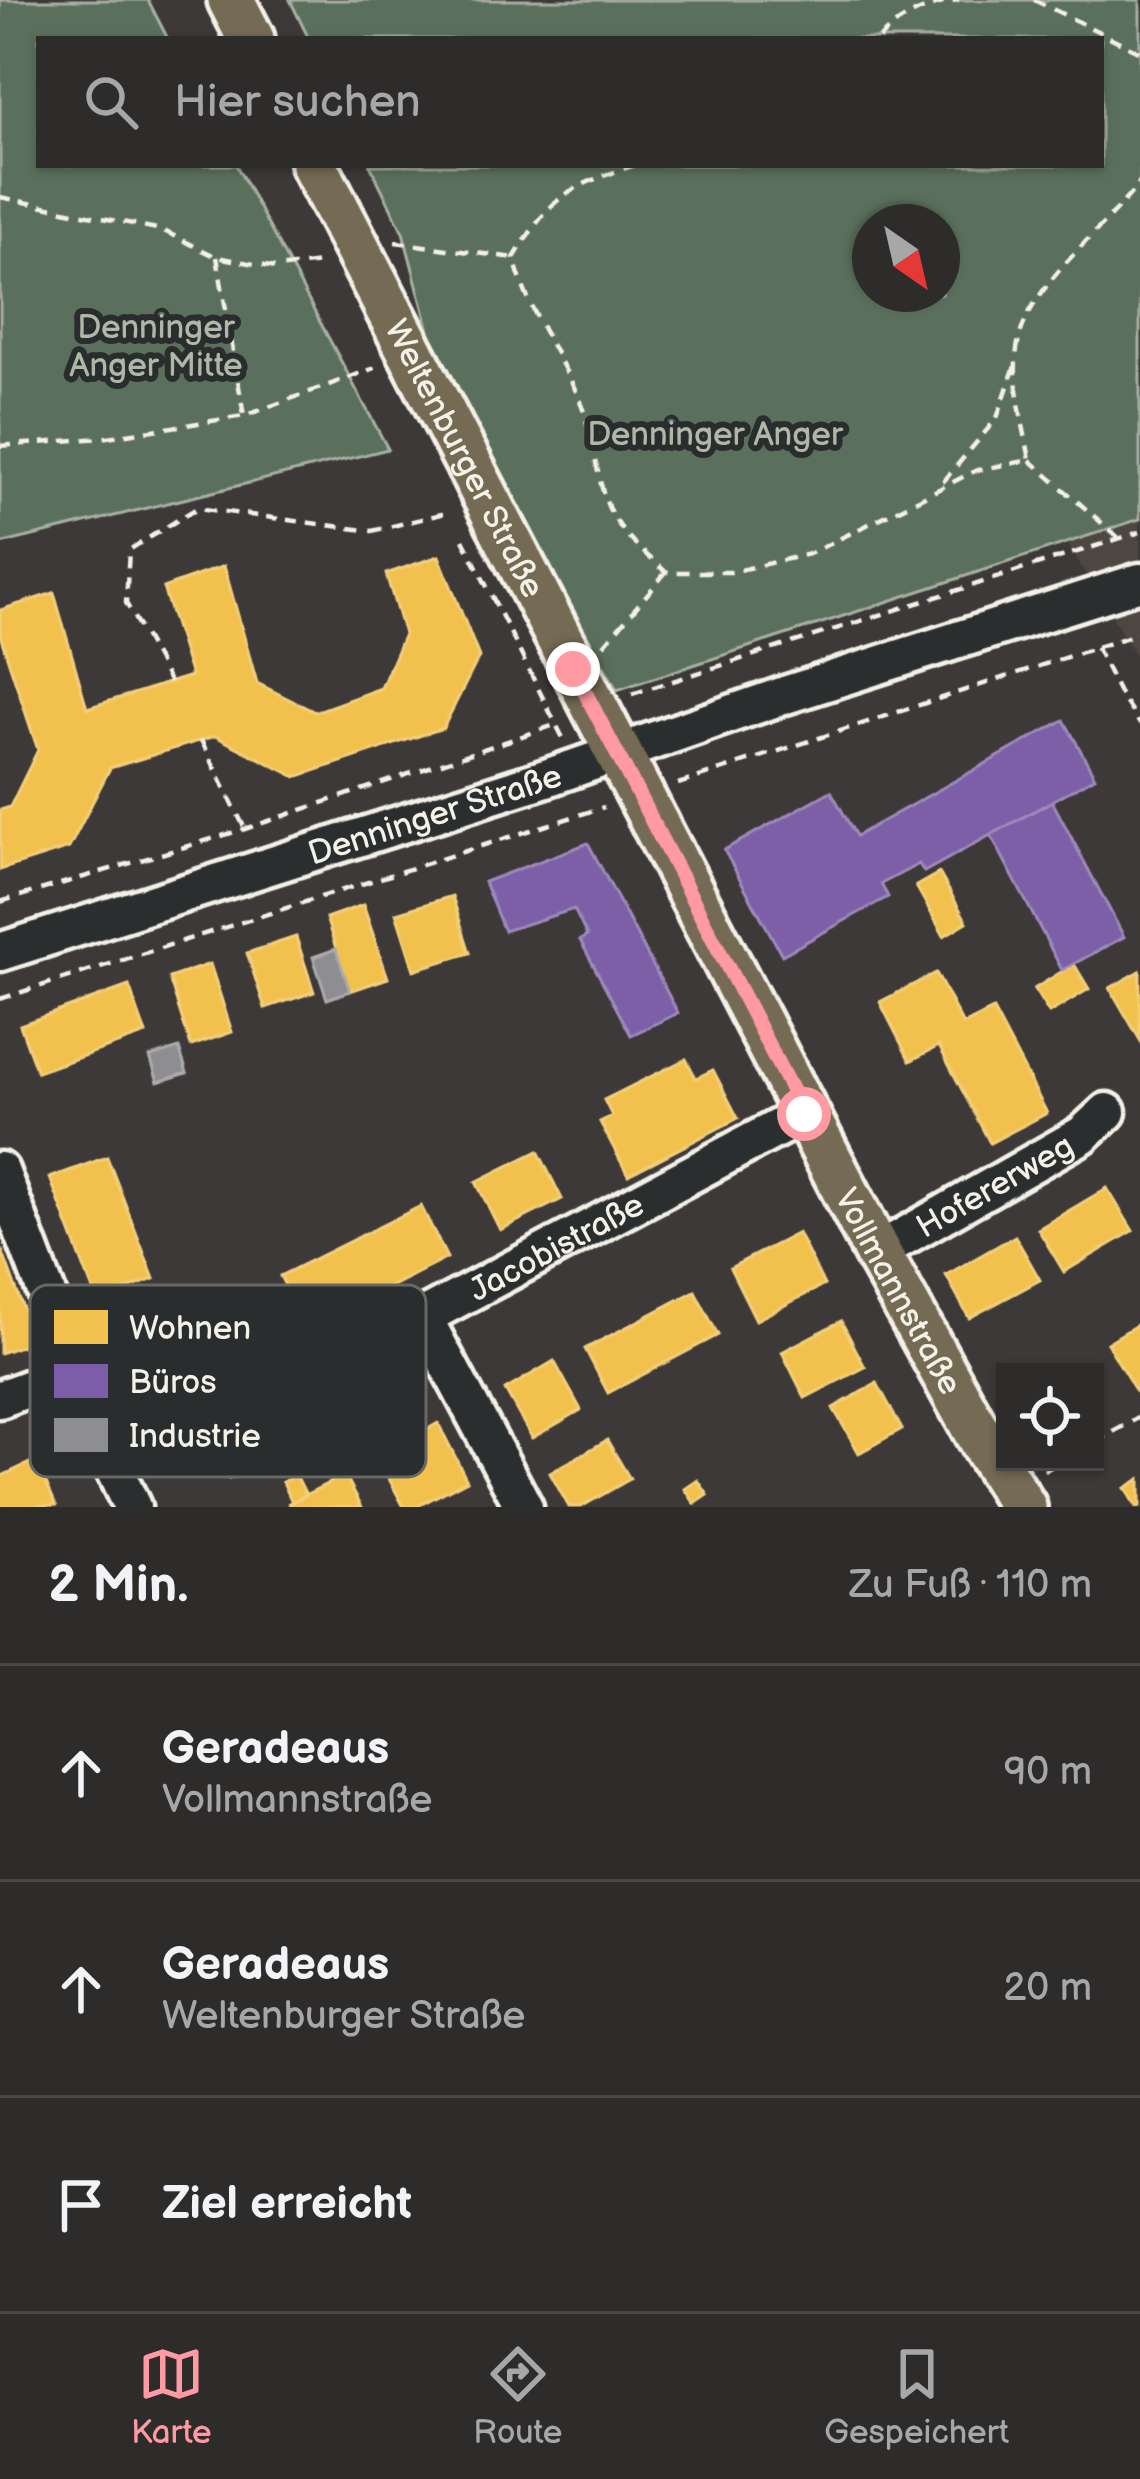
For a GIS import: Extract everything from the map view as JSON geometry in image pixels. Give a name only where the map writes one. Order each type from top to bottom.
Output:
[{"type":"main road","points":[[231,0],[249,36]]},
{"type":"main road","name":"Weltenburger Straße","points":[[315,168],[342,260],[616,754]]},
{"type":"main road","name":"Vollmannstraße","points":[[616,754],[983,1445],[1029,1491]]},
{"type":"street","name":"Denninger Straße","points":[[0,952],[1140,582]]},
{"type":"street","name":"Hofererweg","points":[[877,1252],[1082,1135],[1107,1112]]},
{"type":"street","name":"Jacobistraße","points":[[426,1315],[804,1114]]},
{"type":"street","points":[[0,1171],[43,1285]]},
{"type":"street","points":[[426,1323],[524,1507]]},
{"type":"street","points":[[0,1399],[30,1388]]},
{"type":"street","points":[[118,1477],[133,1507]]},
{"type":"path","points":[[882,36],[934,4],[959,0]]},
{"type":"path","points":[[1034,0],[1140,52]]},
{"type":"path","points":[[626,168],[578,184],[539,216],[514,258],[522,292],[574,388],[595,443],[607,502],[619,524],[666,572],[731,572],[809,554],[941,485],[977,470],[1030,460]]},
{"type":"path","points":[[941,485],[997,418],[1022,328],[1049,285],[1140,182]]},
{"type":"path","points":[[0,197],[162,230],[217,257],[276,268],[342,260],[393,242],[514,258]]},
{"type":"path","points":[[217,257],[244,416]]},
{"type":"path","points":[[1016,360],[1030,460],[1119,538]]},
{"type":"path","points":[[0,446],[101,438],[244,416],[375,368]]},
{"type":"path","points":[[170,683],[126,603],[129,550],[197,508],[372,531],[450,512]]},
{"type":"path","points":[[628,695],[1140,532]]},
{"type":"path","points":[[600,650],[666,572]]},
{"type":"path","points":[[667,787],[1140,633]]},
{"type":"path","points":[[1096,647],[1140,724]]},
{"type":"path","points":[[0,902],[357,794],[555,725]]},
{"type":"path","points":[[201,740],[245,829]]},
{"type":"path","points":[[0,1000],[602,808]]},
{"type":"path","points":[[1104,1437],[1140,1417]]},
{"type":"shaded area","points":[[1140,519],[1140,663],[1067,543]]},
{"type":"green space","name":"Denninger Anger Mitte","points":[[0,0],[148,0],[166,36],[36,36],[36,168],[238,168],[388,449],[0,544]]},
{"type":"green space","name":"Denninger Anger","points":[[290,0],[1140,0],[1140,519],[617,690],[436,357],[403,232],[371,168],[1104,168],[1104,36],[308,36]]},
{"type":"building: Wohnen","points":[[439,556],[479,657],[443,728],[296,777],[215,736],[110,768],[69,848],[0,870],[0,810],[10,807],[38,750],[0,635],[0,610],[54,593],[87,708],[191,676],[163,588],[224,566],[257,683],[315,712],[381,688],[404,634],[386,574]]},
{"type":"building: Wohnen","points":[[939,873],[967,922],[944,936],[916,886]]},
{"type":"building: Wohnen","points":[[452,896],[470,953],[414,970],[396,913]]},
{"type":"building: Wohnen","points":[[363,905],[388,978],[350,991],[326,918]]},
{"type":"building: Wohnen","points":[[296,937],[314,992],[265,1008],[247,953]]},
{"type":"building: Wohnen","points":[[210,964],[232,1032],[191,1046],[169,978]]},
{"type":"building: Wohnen","points":[[1074,964],[1089,989],[1049,1013],[1034,989]]},
{"type":"building: Wohnen","points":[[1140,971],[1140,1040],[1110,988]]},
{"type":"building: Wohnen","points":[[936,973],[963,1025],[993,1010],[1047,1113],[990,1143],[939,1046],[910,1061],[880,1002]]},
{"type":"building: Wohnen","points":[[129,986],[146,1034],[37,1072],[20,1025]]},
{"type":"building: Wohnen","points":[[686,1059],[696,1078],[713,1070],[738,1118],[628,1175],[600,1122],[612,1116],[604,1100]]},
{"type":"building: Wohnen","points":[[538,1151],[562,1199],[500,1230],[476,1182]]},
{"type":"building: Wohnen","points":[[107,1157],[154,1279],[138,1285],[91,1285],[50,1178]]},
{"type":"building: Wohnen","points":[[1107,1188],[1133,1231],[1064,1272],[1038,1229]]},
{"type":"building: Wohnen","points":[[421,1206],[447,1258],[394,1285],[285,1285],[280,1276]]},
{"type":"building: Wohnen","points":[[798,1233],[824,1285],[756,1320],[730,1268]]},
{"type":"building: Wohnen","points":[[1015,1236],[1040,1280],[969,1318],[946,1275]]},
{"type":"building: Wohnen","points":[[0,1245],[30,1327],[30,1343],[0,1353]]},
{"type":"building: Wohnen","points":[[695,1291],[718,1335],[608,1393],[585,1349]]},
{"type":"building: Wohnen","points":[[841,1321],[865,1367],[805,1398],[782,1352]]},
{"type":"building: Wohnen","points":[[1140,1323],[1140,1394],[1138,1395],[1107,1343]]},
{"type":"building: Wohnen","points":[[554,1361],[581,1410],[532,1438],[505,1390]]},
{"type":"building: Wohnen","points":[[877,1383],[902,1429],[859,1453],[833,1408]]},
{"type":"building: Wohnen","points":[[438,1423],[467,1480],[416,1507],[404,1507],[388,1477],[426,1477],[426,1430]]},
{"type":"building: Wohnen","points":[[607,1440],[630,1479],[581,1507],[569,1507],[550,1473]]},
{"type":"building: Wohnen","points":[[30,1463],[30,1477],[44,1477],[56,1505],[0,1507],[0,1477]]},
{"type":"building: Wohnen","points":[[297,1477],[306,1495],[292,1502],[283,1482]]},
{"type":"building: Wohnen","points":[[346,1477],[362,1507],[291,1507],[289,1503]]},
{"type":"building: Wohnen","points":[[1140,1479],[1140,1507],[1136,1507],[1125,1488]]},
{"type":"building: Wohnen","points":[[698,1480],[708,1495],[695,1504],[685,1489]]},
{"type":"building: Büros","points":[[1064,720],[1095,777],[924,872],[919,864],[881,884],[888,897],[782,955],[724,850],[831,791],[856,836]]},
{"type":"building: Büros","points":[[1052,801],[1124,937],[1062,970],[991,835]]},
{"type":"building: Büros","points":[[588,843],[678,1013],[631,1035],[580,940],[587,936],[574,909],[504,931],[484,882]]},
{"type":"building: Industrie","points":[[336,949],[350,991],[327,999],[313,957]]},
{"type":"building: Industrie","points":[[179,1048],[187,1073],[158,1082],[150,1057]]},
{"type":"route","points":[[573,669],[804,1114]]}]
